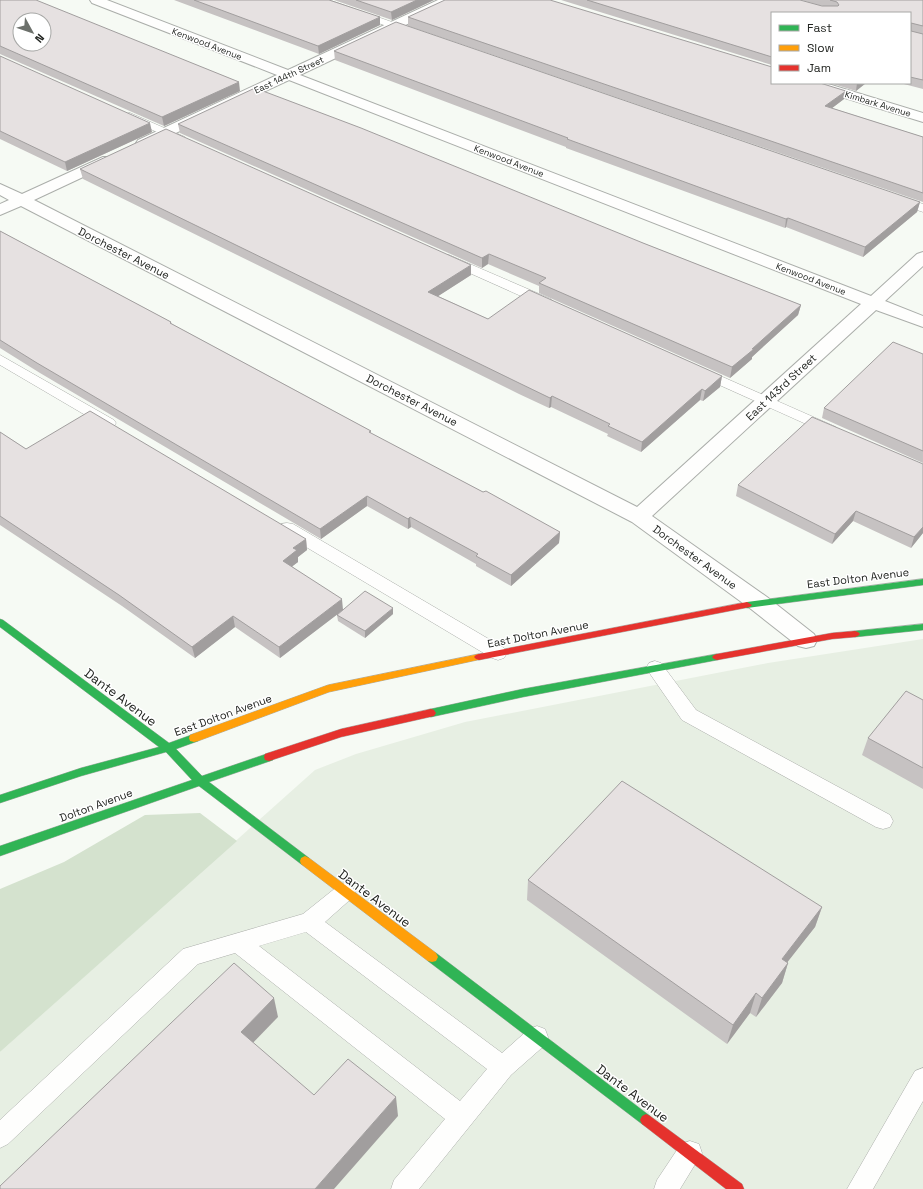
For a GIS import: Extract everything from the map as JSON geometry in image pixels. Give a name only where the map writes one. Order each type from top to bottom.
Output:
[{"type":"street","name":"Kenwood Avenue","points":[[96,0],[923,322]]},
{"type":"street","name":"East 144th Street","points":[[0,210],[448,0]]},
{"type":"street","name":"Kimbark Avenue","points":[[814,84],[923,118]]},
{"type":"street","name":"Dorchester Avenue","points":[[0,189],[639,517],[759,603],[806,640]]},
{"type":"street","name":"East 143rd Street","points":[[639,517],[923,257]]},
{"type":"street","name":"East Dolton Avenue","points":[[168,748],[328,689],[498,653],[759,603],[923,582]]},
{"type":"street","name":"Dante Avenue","points":[[0,622],[168,748],[199,780],[737,1189]]},
{"type":"street","points":[[199,780],[341,733],[523,693],[806,640],[832,636],[923,628]]},
{"type":"street","points":[[0,799],[81,772],[168,748]]},
{"type":"street","name":"Dolton Avenue","points":[[0,851],[199,780]]},
{"type":"lane","points":[[320,0],[416,33]]},
{"type":"lane","points":[[115,110],[195,145]]},
{"type":"lane","points":[[886,196],[923,208]]},
{"type":"lane","points":[[441,255],[556,307]]},
{"type":"lane","points":[[0,359],[123,432]]},
{"type":"lane","points":[[686,365],[844,436]]},
{"type":"lane","points":[[273,520],[498,653]]},
{"type":"lane","points":[[655,668],[689,715],[884,821]]},
{"type":"lane","points":[[0,1136],[191,956],[309,922],[345,892]]},
{"type":"lane","points":[[309,922],[503,1067]]},
{"type":"lane","points":[[238,942],[462,1118]]},
{"type":"lane","points":[[403,1189],[503,1067],[537,1038]]},
{"type":"lane","points":[[859,1189],[923,1079]]},
{"type":"lane","points":[[666,1189],[690,1153]]},
{"type":"shaded area","points":[[923,639],[923,1189],[0,1189],[0,1052],[315,770],[356,754],[465,722],[768,663]]},
{"type":"green space","points":[[200,813],[237,841],[0,1052],[0,889],[64,862],[145,815]]},
{"type":"building","points":[[0,0],[36,0],[239,82],[162,117],[14,52],[52,52],[52,12],[12,12],[12,51],[0,46]]},
{"type":"building","points":[[194,0],[329,0],[380,17],[318,46]]},
{"type":"building","points":[[356,0],[417,0],[391,12]]},
{"type":"building","points":[[445,0],[550,0],[771,67],[771,84],[823,84],[846,91],[825,106],[923,137],[923,193],[408,17]]},
{"type":"building","points":[[587,0],[800,0],[822,6],[838,6],[839,5],[837,2],[830,0],[923,0],[923,26],[911,23],[911,12],[771,12],[771,57]]},
{"type":"building","points":[[396,22],[920,202],[865,247],[567,139],[568,138],[334,51]]},
{"type":"building","points":[[911,31],[923,34],[923,80],[911,77]]},
{"type":"building","points":[[0,56],[150,123],[65,162],[0,131]]},
{"type":"building","points":[[255,88],[361,128],[643,243],[801,305],[752,349],[754,349],[732,367],[539,283],[546,278],[489,254],[482,258],[178,124]]},
{"type":"building","points":[[166,129],[471,265],[428,292],[488,319],[529,290],[722,376],[705,391],[702,389],[642,442],[608,426],[610,424],[552,396],[550,398],[80,169]]},
{"type":"building","points":[[0,231],[371,431],[369,432],[483,492],[486,491],[560,532],[511,575],[476,556],[478,554],[410,517],[408,519],[367,496],[320,529],[0,340]]},
{"type":"building","points":[[893,342],[923,354],[923,451],[824,408]]},
{"type":"building","points":[[90,411],[306,539],[293,548],[297,550],[283,561],[342,599],[279,647],[233,616],[192,647],[119,595],[0,516],[0,432],[26,449]]},
{"type":"building","points":[[812,417],[923,464],[923,527],[914,537],[856,511],[835,534],[738,485]]},
{"type":"building","points":[[365,591],[393,608],[365,631],[337,615]]},
{"type":"building","points":[[906,691],[923,700],[923,768],[868,738]]},
{"type":"building","points":[[622,781],[822,907],[782,959],[788,963],[762,998],[756,993],[733,1025],[528,880]]},
{"type":"building","points":[[234,963],[274,998],[241,1032],[314,1095],[348,1059],[396,1097],[315,1189],[0,1189],[0,1186]]},
{"type":"traffic: fast","points":[[747,605],[923,582]]},
{"type":"traffic: fast","points":[[0,622],[168,748],[199,780],[305,861]]},
{"type":"traffic: fast","points":[[855,634],[923,627]]},
{"type":"traffic: fast","points":[[431,713],[523,693],[717,657]]},
{"type":"traffic: fast","points":[[0,799],[81,772],[168,748],[194,738]]},
{"type":"traffic: fast","points":[[0,851],[269,757]]},
{"type":"traffic: fast","points":[[432,957],[646,1120]]},
{"type":"traffic: slow","points":[[194,738],[328,689],[479,657]]},
{"type":"traffic: slow","points":[[305,861],[432,957]]},
{"type":"traffic: jam","points":[[479,657],[747,605]]},
{"type":"traffic: jam","points":[[717,657],[832,636],[855,634]]},
{"type":"traffic: jam","points":[[269,757],[341,733],[431,713]]},
{"type":"traffic: jam","points":[[646,1120],[737,1189]]}]
